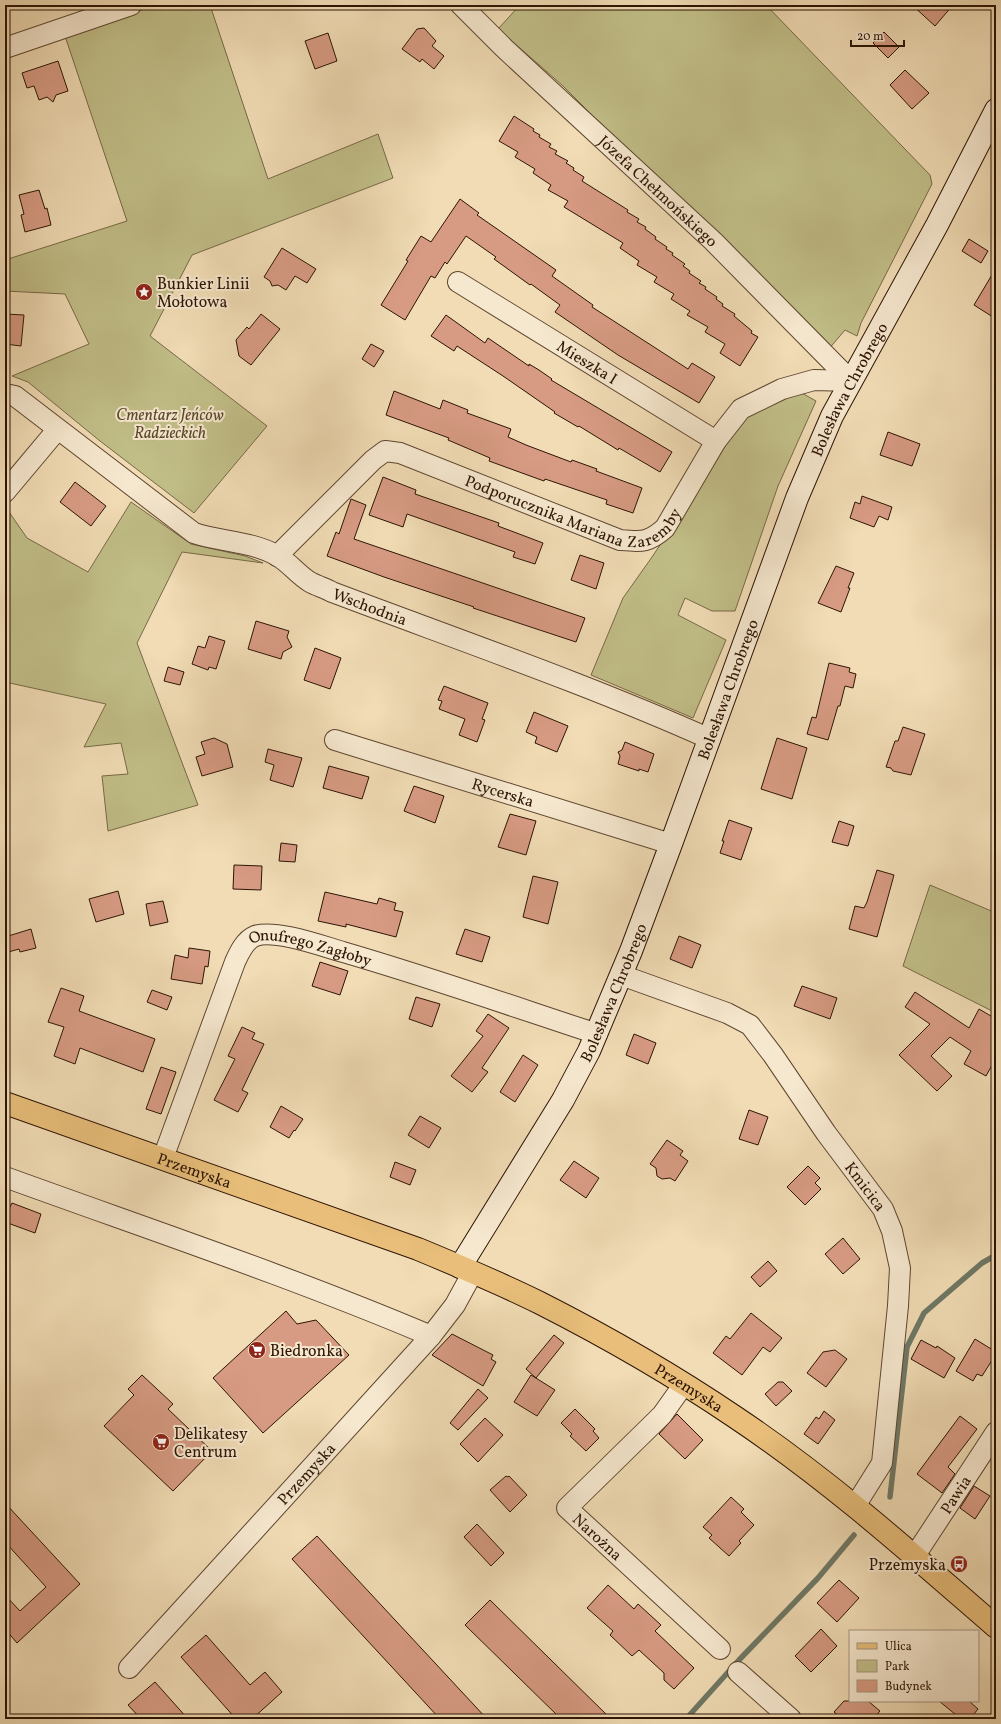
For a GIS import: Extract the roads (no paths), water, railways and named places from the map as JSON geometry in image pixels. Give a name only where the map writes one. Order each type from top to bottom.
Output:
[{"type":"main road","name":"Przemyska","points":[[5,1103],[411,1246],[467,1269],[540,1303],[653,1364],[737,1418],[855,1506],[996,1627]]},
{"type":"street","points":[[5,48],[131,5]]},
{"type":"street","name":"Józefa Chełmońskiego","points":[[461,5],[504,48],[713,241],[851,381]]},
{"type":"street","name":"Bolesława Chrobrego","points":[[467,1269],[563,1100],[597,1034],[671,844],[797,498],[832,416],[937,225],[996,110]]},
{"type":"street","name":"Mieszka I","points":[[458,282],[716,441]]},
{"type":"street","name":"Podporucznika Mariana Zaremby","points":[[277,556],[373,460],[385,451],[400,453],[620,540],[641,542],[653,538],[664,528],[716,441],[741,409],[782,389],[814,380],[851,381]]},
{"type":"street","name":"Wschodnia","points":[[5,394],[15,396],[57,430],[194,533],[211,538],[258,547],[277,556],[310,582],[332,592],[595,691],[710,739]]},
{"type":"street","points":[[5,492],[57,430]]},
{"type":"street","name":"Rycerska","points":[[335,740],[671,844]]},
{"type":"street","name":"Onufrego Zagłoby","points":[[163,1158],[235,962],[241,948],[254,936],[269,934],[297,939],[399,968],[597,1034]]},
{"type":"street","name":"Kmicica","points":[[621,974],[727,1013],[750,1025],[826,1133],[883,1209],[892,1231],[900,1268],[898,1306],[882,1463],[855,1506]]},
{"type":"street","points":[[5,1177],[251,1266],[382,1315],[431,1336]]},
{"type":"street","name":"Przemyska","points":[[129,1668],[431,1336],[454,1305],[467,1269]]},
{"type":"street","name":"Narożna","points":[[684,1384],[662,1415],[566,1508],[720,1649]]},
{"type":"street","name":"Pawia","points":[[914,1557],[996,1432]]},
{"type":"street","points":[[738,1672],[791,1719]]},
{"type":"waterway","points":[[890,1497],[907,1347],[924,1313],[982,1263],[996,1255]]},
{"type":"waterway","points":[[686,1719],[739,1660],[818,1578],[854,1535]]},
{"type":"place","name":"Bunkier Linii Mołotowa","points":[[144,292]]},
{"type":"place","name":"Biedronka","points":[[257,1350]]},
{"type":"place","name":"Delikatesy Centrum","points":[[161,1442]]},
{"type":"place","name":"Przemyska","points":[[959,1564]]},
{"type":"park label","name":"Cmentarz Jeńców Radzieckich","points":[[170,423]]}]
